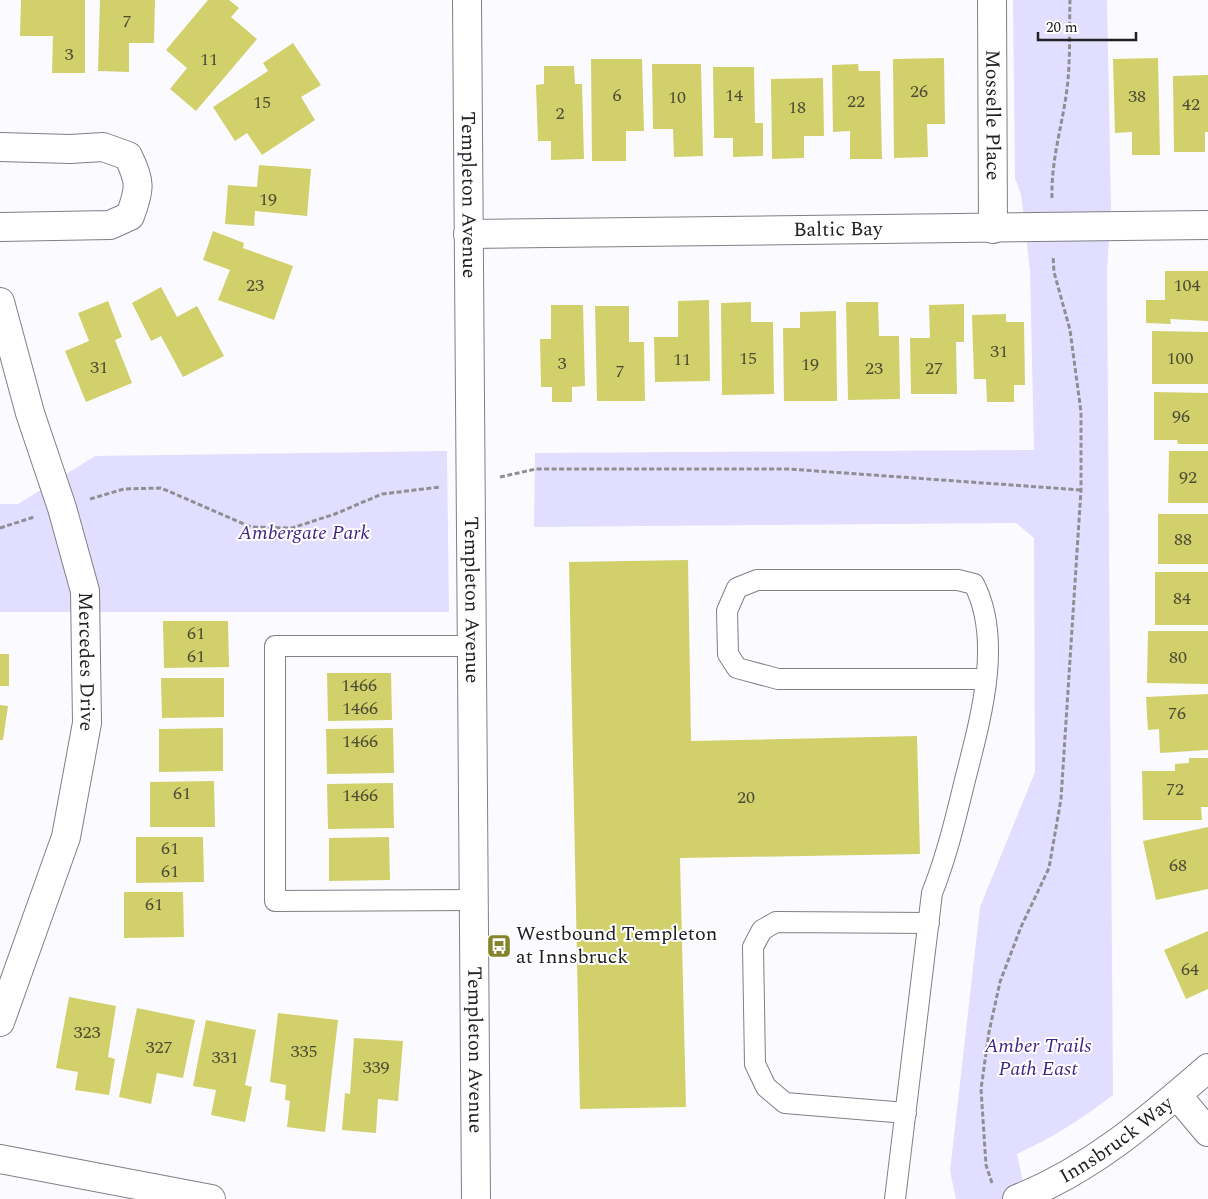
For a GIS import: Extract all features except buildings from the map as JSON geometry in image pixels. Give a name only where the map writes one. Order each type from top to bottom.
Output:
[{"type":"street","name":"Templeton Avenue","points":[[467,0],[476,1199]]},
{"type":"street","name":"Mosselle Place","points":[[992,0],[993,229]]},
{"type":"street","points":[[0,147],[70,149],[103,147],[128,156],[139,177],[138,193],[130,216],[110,225],[0,227]]},
{"type":"street","name":"Baltic Bay","points":[[468,234],[1208,225]]},
{"type":"street","name":"Mercedes Drive","points":[[0,302],[30,414],[62,508],[84,591],[87,723],[66,837],[0,1022]]},
{"type":"street","name":"Innsbruck Way","points":[[1005,1194],[1106,1153],[1208,1068]]},
{"type":"street","points":[[1177,1095],[1208,1132]]},
{"type":"street","points":[[0,1160],[211,1199]]},
{"type":"lane","points":[[895,1199],[932,894],[945,862],[986,695],[987,622],[982,599],[974,584],[958,580],[757,580],[738,588],[726,611],[728,654],[737,668],[754,673],[778,678],[986,679]]},
{"type":"lane","points":[[472,646],[275,646],[275,901],[474,900]]},
{"type":"lane","points":[[906,1112],[785,1103],[766,1087],[755,1064],[753,947],[762,930],[776,922],[928,923]]},
{"type":"path","points":[[1005,1194],[986,1165],[980,1089],[1000,982],[1021,927],[1049,868],[1061,799],[1081,490],[1081,412],[1070,330],[1054,272],[1052,228],[1052,174],[1054,154],[1066,96],[1071,38],[1070,0]]},
{"type":"path","points":[[536,469],[789,469],[1081,490]]},
{"type":"path","points":[[0,528],[124,489],[161,488],[251,527],[292,528],[335,514],[382,494],[471,484]]},
{"type":"green space","name":"Amber Trails Path East","points":[[1013,0],[1107,0],[1111,208],[1107,271],[1113,1095],[1066,1128],[1017,1154],[1027,1199],[956,1199],[950,1171],[980,907],[1035,772],[1034,538],[1016,523],[534,527],[535,453],[1034,450],[1030,271],[1021,194],[1015,178]]},
{"type":"green space","name":"Ambergate Park","points":[[447,451],[449,612],[0,612],[0,504],[18,504],[95,456]]},
{"type":"place","name":"Westbound Templeton at Innsbruck","points":[[499,946]]}]
